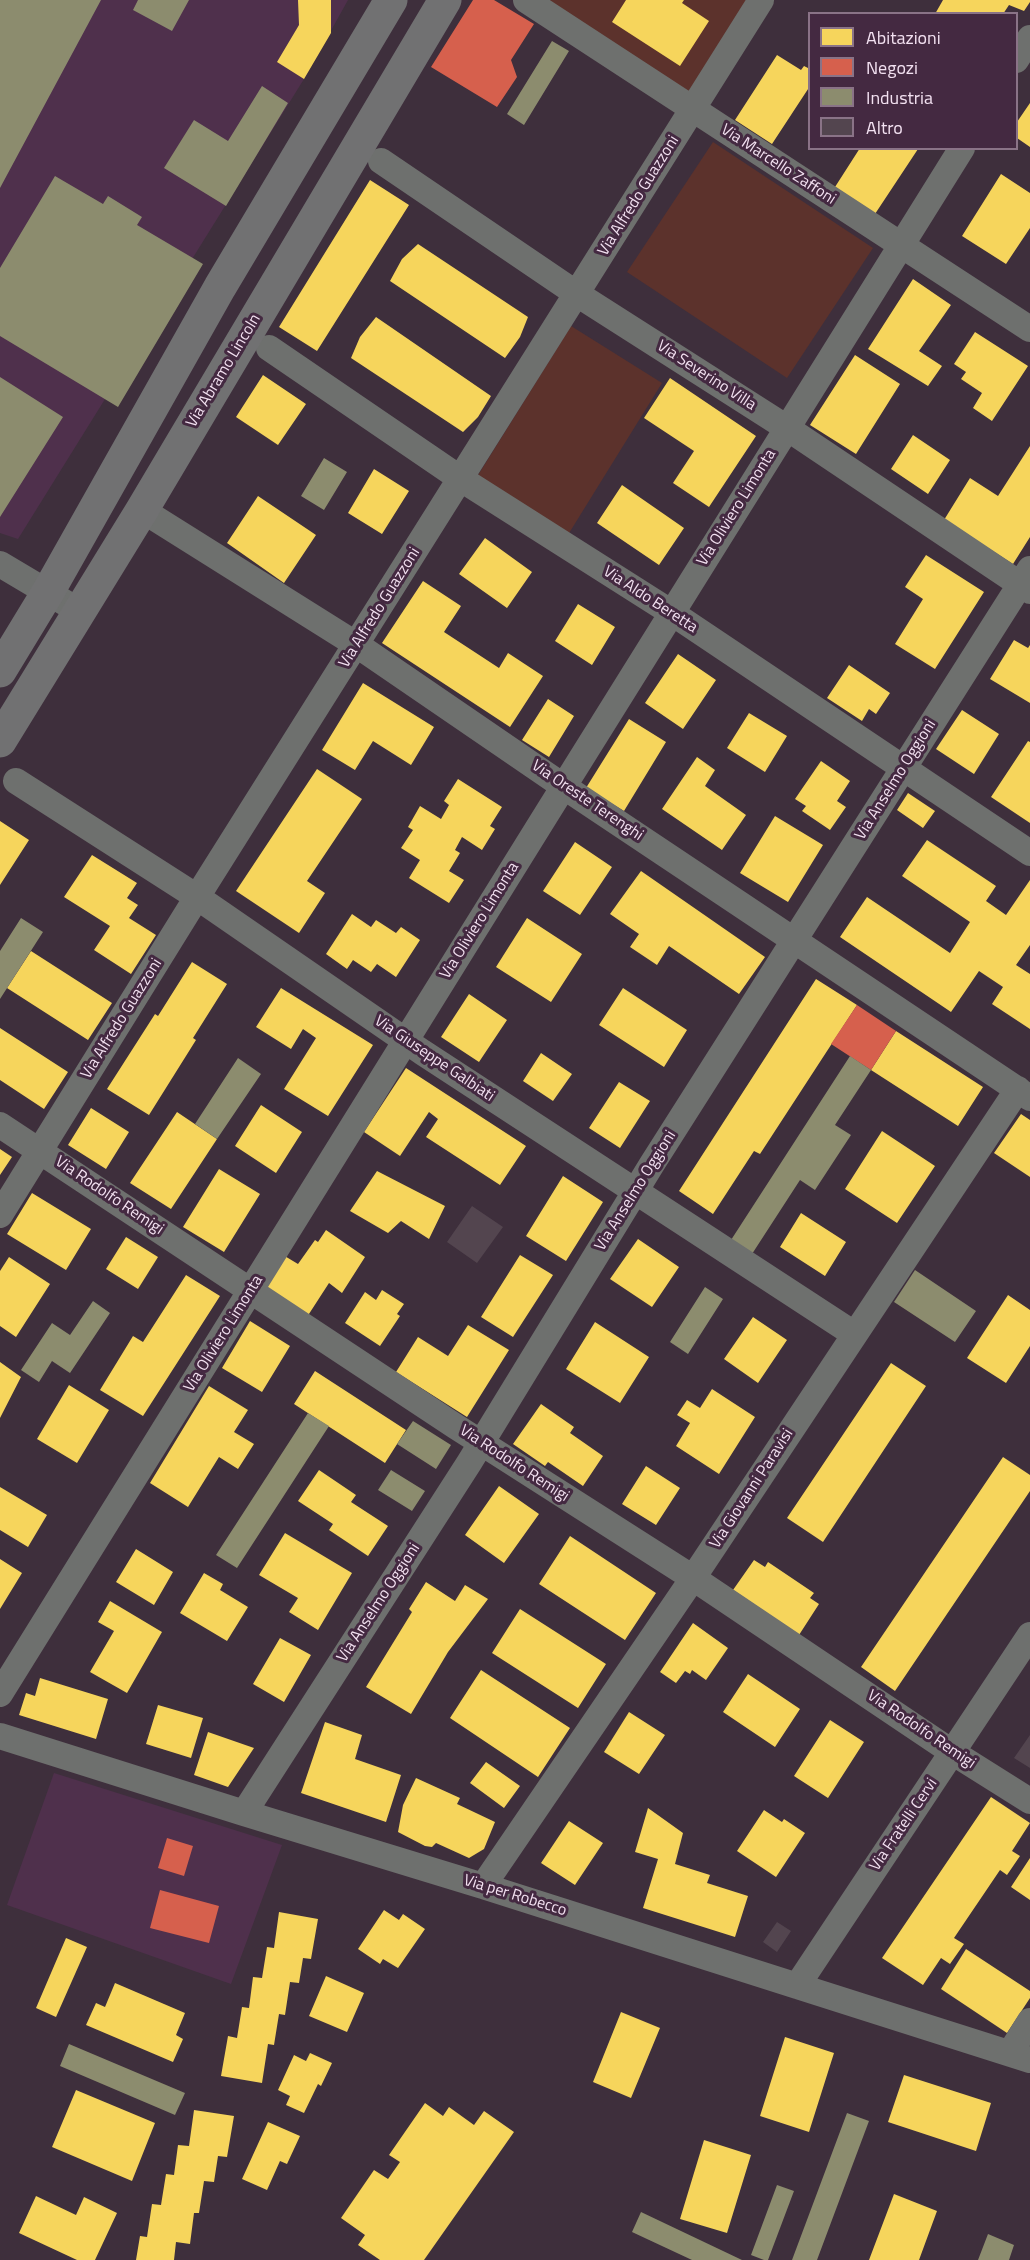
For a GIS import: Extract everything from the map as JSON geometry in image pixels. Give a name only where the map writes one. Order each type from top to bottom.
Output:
[{"type":"main road","points":[[0,671],[48,592],[183,352],[391,0]]},
{"type":"main road","name":"Via Abramo Lincoln","points":[[0,741],[142,510],[445,0]]},
{"type":"main road","points":[[142,510],[138,465],[181,384],[183,352]]},
{"type":"street","name":"Via Marcello Zaffoni","points":[[526,0],[1030,329]]},
{"type":"street","name":"Via Alfredo Guazzoni","points":[[0,1215],[197,897],[761,0]]},
{"type":"street","points":[[1018,58],[1030,38]]},
{"type":"street","name":"Via Oliviero Limonta","points":[[0,1694],[961,150]]},
{"type":"street","name":"Via Severino Villa","points":[[381,161],[577,294],[1027,582]]},
{"type":"street","name":"Via Aldo Beretta","points":[[269,348],[461,479],[672,613],[1030,853]]},
{"type":"street","name":"Via Oreste Terenghi","points":[[142,510],[357,645],[563,786],[1024,1094]]},
{"type":"street","points":[[0,564],[79,611]]},
{"type":"street","name":"Via Anselmo Oggioni","points":[[244,1814],[481,1443],[635,1192],[903,768],[1027,582]]},
{"type":"street","name":"Via Giuseppe Galbiati","points":[[16,781],[197,897],[405,1041],[854,1334]]},
{"type":"street","name":"Via Giovanni Paravisi","points":[[483,1886],[693,1578],[854,1334],[1024,1094]]},
{"type":"street","name":"Via Rodolfo Remigi","points":[[0,1125],[41,1150],[250,1292],[693,1578],[952,1752],[1030,1801]]},
{"type":"street","name":"Via Fratelli Cervi","points":[[797,1986],[1030,1635]]},
{"type":"street","name":"Via per Robecco","points":[[0,1736],[1020,2056]]},
{"type":"street","points":[[1020,2056],[1030,2021]]},
{"type":"shaded area","points":[[0,0],[348,0],[304,79],[18,539],[0,533]]},
{"type":"shaded area","points":[[542,0],[751,0],[690,98]]},
{"type":"shaded area","points":[[713,142],[873,248],[787,378],[627,272]]},
{"type":"shaded area","points":[[571,326],[662,383],[566,538],[475,480]]},
{"type":"shaded area","points":[[54,1773],[282,1845],[231,1984],[7,1905]]},
{"type":"building: Abitazioni","points":[[298,0],[331,0],[331,33],[304,79],[277,62],[299,25]]},
{"type":"building: Abitazioni","points":[[626,0],[684,0],[682,3],[709,21],[680,66],[612,22]]},
{"type":"building: Abitazioni","points":[[943,0],[1030,0],[1024,11],[1009,5],[1004,12],[936,12]]},
{"type":"building: Abitazioni","points":[[777,55],[801,70],[804,66],[808,68],[808,89],[772,144],[735,120]]},
{"type":"building: Abitazioni","points":[[1030,103],[1030,147],[1018,139],[1018,121]]},
{"type":"building: Abitazioni","points":[[859,150],[917,150],[875,214],[835,187]]},
{"type":"building: Abitazioni","points":[[1001,174],[1030,193],[1030,228],[1006,264],[962,236]]},
{"type":"building: Abitazioni","points":[[370,180],[409,205],[317,351],[279,327]]},
{"type":"building: Abitazioni","points":[[418,244],[528,317],[520,337],[505,358],[390,281],[402,259]]},
{"type":"building: Abitazioni","points":[[913,279],[951,305],[919,351],[942,366],[928,386],[868,349]]},
{"type":"building: Abitazioni","points":[[376,317],[491,396],[478,417],[463,432],[351,358],[360,337]]},
{"type":"building: Abitazioni","points":[[975,332],[1028,366],[992,421],[973,408],[982,393],[961,379],[966,372],[954,364]]},
{"type":"building: Abitazioni","points":[[855,355],[900,384],[856,454],[810,425]]},
{"type":"building: Abitazioni","points":[[263,375],[306,404],[278,445],[236,417]]},
{"type":"building: Abitazioni","points":[[670,378],[756,436],[709,507],[673,483],[694,451],[644,418]]},
{"type":"building: Abitazioni","points":[[913,435],[950,460],[928,494],[891,469]]},
{"type":"building: Abitazioni","points":[[1030,446],[1030,537],[1013,564],[944,520],[970,478],[998,496]]},
{"type":"building: Abitazioni","points":[[374,469],[409,491],[382,534],[348,513]]},
{"type":"building: Abitazioni","points":[[622,485],[684,528],[659,565],[597,523]]},
{"type":"building: Abitazioni","points":[[258,496],[316,535],[284,583],[227,543]]},
{"type":"building: Abitazioni","points":[[485,538],[532,572],[507,608],[459,574]]},
{"type":"building: Abitazioni","points":[[926,555],[984,592],[935,669],[895,644],[923,599],[905,587]]},
{"type":"building: Abitazioni","points":[[423,581],[461,606],[444,632],[499,668],[508,653],[543,676],[510,727],[382,643]]},
{"type":"building: Abitazioni","points":[[578,604],[615,627],[592,665],[555,641]]},
{"type":"building: Abitazioni","points":[[1014,640],[1028,648],[1030,645],[1030,703],[990,679]]},
{"type":"building: Abitazioni","points":[[678,654],[716,680],[683,729],[645,703]]},
{"type":"building: Abitazioni","points":[[849,665],[890,693],[876,714],[869,709],[862,721],[827,698]]},
{"type":"building: Abitazioni","points":[[363,683],[434,727],[411,765],[373,741],[355,770],[322,750]]},
{"type":"building: Abitazioni","points":[[548,699],[574,716],[549,757],[522,740]]},
{"type":"building: Abitazioni","points":[[962,710],[999,734],[974,774],[936,749]]},
{"type":"building: Abitazioni","points":[[749,713],[787,736],[765,772],[727,748]]},
{"type":"building: Abitazioni","points":[[629,719],[666,742],[624,811],[586,788]]},
{"type":"building: Abitazioni","points":[[1028,741],[1030,742],[1030,823],[991,797]]},
{"type":"building: Abitazioni","points":[[697,757],[715,770],[705,786],[746,815],[722,850],[662,809]]},
{"type":"building: Abitazioni","points":[[821,761],[850,781],[837,801],[846,807],[830,830],[802,811],[806,806],[795,799]]},
{"type":"building: Abitazioni","points":[[317,769],[362,799],[307,881],[325,893],[299,933],[236,891]]},
{"type":"building: Abitazioni","points":[[458,779],[502,807],[490,826],[495,829],[482,850],[462,837],[455,850],[460,853],[449,871],[464,880],[449,903],[409,878],[420,860],[401,848],[413,830],[408,827],[420,806],[441,819],[449,805],[444,801]]},
{"type":"building: Abitazioni","points":[[908,793],[935,811],[923,828],[897,810]]},
{"type":"building: Abitazioni","points":[[775,816],[823,845],[788,902],[740,873]]},
{"type":"building: Abitazioni","points":[[0,821],[29,840],[0,885]]},
{"type":"building: Abitazioni","points":[[927,840],[996,886],[986,901],[1006,915],[1030,880],[1030,945],[1016,965],[1030,974],[1030,1029],[992,1004],[1003,987],[979,971],[951,1012],[840,937],[867,897],[950,953],[970,922],[902,876]]},
{"type":"building: Abitazioni","points":[[575,842],[612,867],[580,915],[543,891]]},
{"type":"building: Abitazioni","points":[[92,855],[137,883],[127,898],[138,905],[129,918],[156,935],[131,974],[94,950],[110,926],[64,897]]},
{"type":"building: Abitazioni","points":[[641,871],[765,957],[739,994],[669,946],[657,965],[630,947],[639,934],[610,914]]},
{"type":"building: Abitazioni","points":[[352,914],[371,927],[376,920],[396,933],[401,927],[420,940],[396,977],[377,964],[371,972],[353,960],[347,969],[326,954]]},
{"type":"building: Abitazioni","points":[[527,918],[582,954],[551,1002],[496,967]]},
{"type":"building: Abitazioni","points":[[31,951],[112,1003],[88,1040],[7,988]]},
{"type":"building: Abitazioni","points":[[192,962],[227,984],[193,1038],[196,1040],[149,1115],[107,1089],[155,1014],[158,1016]]},
{"type":"building: Abitazioni","points":[[816,979],[857,1005],[760,1154],[754,1151],[713,1214],[679,1191]]},
{"type":"building: Abitazioni","points":[[281,988],[373,1045],[328,1116],[284,1089],[316,1038],[303,1029],[291,1049],[256,1027]]},
{"type":"building: Abitazioni","points":[[623,988],[687,1030],[664,1067],[599,1025]]},
{"type":"building: Abitazioni","points":[[469,994],[507,1020],[479,1062],[441,1037]]},
{"type":"building: Abitazioni","points":[[0,1028],[68,1072],[44,1109],[0,1080]]},
{"type":"building: Abitazioni","points":[[896,1031],[983,1087],[958,1126],[871,1070]]},
{"type":"building: Abitazioni","points":[[541,1053],[572,1074],[553,1101],[523,1081]]},
{"type":"building: Abitazioni","points":[[406,1068],[526,1146],[500,1185],[426,1137],[438,1119],[429,1112],[400,1156],[364,1132]]},
{"type":"building: Abitazioni","points":[[619,1082],[650,1101],[620,1148],[589,1128]]},
{"type":"building: Abitazioni","points":[[261,1105],[302,1132],[276,1173],[235,1146]]},
{"type":"building: Abitazioni","points":[[91,1108],[129,1132],[106,1169],[68,1145]]},
{"type":"building: Abitazioni","points":[[177,1112],[217,1139],[171,1209],[130,1183]]},
{"type":"building: Abitazioni","points":[[1021,1114],[1030,1120],[1030,1177],[994,1153]]},
{"type":"building: Abitazioni","points":[[882,1131],[935,1166],[897,1223],[845,1189]]},
{"type":"building: Abitazioni","points":[[0,1149],[12,1157],[0,1175]]},
{"type":"building: Abitazioni","points":[[219,1169],[260,1194],[224,1252],[183,1227]]},
{"type":"building: Abitazioni","points":[[377,1171],[445,1206],[429,1239],[401,1221],[388,1233],[350,1211]]},
{"type":"building: Abitazioni","points":[[563,1176],[603,1202],[566,1261],[526,1236]]},
{"type":"building: Abitazioni","points":[[32,1193],[91,1229],[66,1270],[7,1234]]},
{"type":"building: Abitazioni","points":[[801,1213],[846,1242],[825,1276],[780,1247]]},
{"type":"building: Abitazioni","points":[[326,1230],[365,1257],[342,1293],[329,1283],[307,1317],[262,1288],[283,1255],[298,1264],[315,1240],[318,1242]]},
{"type":"building: Abitazioni","points":[[126,1237],[158,1257],[138,1289],[106,1269]]},
{"type":"building: Abitazioni","points":[[638,1239],[679,1267],[652,1307],[610,1279]]},
{"type":"building: Abitazioni","points":[[520,1255],[553,1275],[513,1337],[481,1317]]},
{"type":"building: Abitazioni","points":[[9,1257],[50,1284],[16,1337],[0,1326],[0,1271]]},
{"type":"building: Abitazioni","points":[[186,1275],[220,1296],[143,1416],[100,1390],[133,1336],[143,1342]]},
{"type":"building: Abitazioni","points":[[382,1290],[404,1304],[397,1314],[400,1316],[380,1346],[345,1323],[365,1292],[376,1300]]},
{"type":"building: Abitazioni","points":[[1008,1295],[1030,1310],[1030,1346],[1006,1383],[967,1358]]},
{"type":"building: Abitazioni","points":[[753,1317],[787,1340],[758,1383],[724,1359]]},
{"type":"building: Abitazioni","points":[[250,1321],[290,1346],[262,1392],[222,1368]]},
{"type":"building: Abitazioni","points":[[595,1322],[649,1357],[620,1403],[566,1369]]},
{"type":"building: Abitazioni","points":[[468,1325],[509,1350],[467,1417],[396,1372],[418,1337],[448,1356]]},
{"type":"building: Abitazioni","points":[[0,1362],[21,1377],[0,1418]]},
{"type":"building: Abitazioni","points":[[891,1363],[926,1386],[823,1542],[787,1518]]},
{"type":"building: Abitazioni","points":[[315,1371],[406,1430],[385,1463],[294,1404]]},
{"type":"building: Abitazioni","points":[[69,1385],[109,1410],[77,1463],[37,1439]]},
{"type":"building: Abitazioni","points":[[209,1386],[248,1410],[234,1432],[254,1444],[238,1469],[219,1457],[188,1507],[150,1483]]},
{"type":"building: Abitazioni","points":[[712,1389],[755,1417],[719,1474],[676,1446],[690,1423],[677,1415],[687,1400],[700,1408]]},
{"type":"building: Abitazioni","points":[[541,1404],[574,1427],[570,1433],[603,1456],[583,1486],[548,1462],[545,1466],[513,1444]]},
{"type":"building: Abitazioni","points":[[1003,1457],[1030,1475],[1030,1491],[895,1691],[861,1667]]},
{"type":"building: Abitazioni","points":[[646,1466],[680,1488],[656,1525],[622,1504]]},
{"type":"building: Abitazioni","points":[[319,1470],[356,1495],[351,1502],[388,1526],[368,1556],[329,1530],[333,1524],[298,1501]]},
{"type":"building: Abitazioni","points":[[499,1486],[539,1514],[504,1563],[465,1535]]},
{"type":"building: Abitazioni","points":[[0,1487],[47,1515],[28,1547],[0,1530]]},
{"type":"building: Abitazioni","points":[[285,1533],[352,1573],[318,1630],[289,1612],[298,1598],[259,1575]]},
{"type":"building: Abitazioni","points":[[570,1536],[656,1593],[625,1640],[539,1584]]},
{"type":"building: Abitazioni","points":[[136,1549],[173,1572],[154,1605],[116,1582]]},
{"type":"building: Abitazioni","points":[[0,1559],[22,1573],[0,1609]]},
{"type":"building: Abitazioni","points":[[754,1560],[765,1567],[768,1562],[814,1593],[810,1598],[819,1604],[799,1635],[733,1590]]},
{"type":"building: Abitazioni","points":[[204,1573],[223,1584],[220,1590],[248,1607],[227,1641],[180,1613]]},
{"type":"building: Abitazioni","points":[[426,1582],[455,1601],[465,1585],[488,1599],[448,1652],[411,1714],[366,1687],[412,1612],[409,1609]]},
{"type":"building: Abitazioni","points":[[110,1601],[162,1632],[127,1693],[90,1672],[114,1631],[98,1622]]},
{"type":"building: Abitazioni","points":[[520,1609],[606,1664],[578,1708],[492,1653]]},
{"type":"building: Abitazioni","points":[[693,1623],[728,1648],[706,1680],[692,1670],[690,1674],[685,1671],[676,1683],[660,1672]]},
{"type":"building: Abitazioni","points":[[280,1638],[311,1655],[284,1702],[253,1684]]},
{"type":"building: Abitazioni","points":[[481,1670],[570,1728],[538,1777],[450,1718]]},
{"type":"building: Abitazioni","points":[[748,1674],[800,1709],[775,1747],[723,1712]]},
{"type":"building: Abitazioni","points":[[40,1678],[108,1699],[96,1739],[19,1715],[26,1693],[35,1696]]},
{"type":"building: Abitazioni","points":[[158,1705],[203,1718],[191,1758],[146,1744]]},
{"type":"building: Abitazioni","points":[[629,1712],[665,1735],[639,1774],[604,1752]]},
{"type":"building: Abitazioni","points":[[830,1720],[864,1742],[828,1798],[794,1776]]},
{"type":"building: Abitazioni","points":[[325,1722],[362,1735],[355,1759],[401,1775],[386,1822],[301,1793]]},
{"type":"building: Abitazioni","points":[[208,1732],[254,1748],[228,1787],[194,1775]]},
{"type":"building: Abitazioni","points":[[486,1762],[520,1786],[504,1808],[470,1783]]},
{"type":"building: Abitazioni","points":[[416,1778],[460,1798],[457,1804],[495,1822],[484,1849],[469,1858],[436,1843],[432,1847],[425,1846],[398,1832],[403,1805]]},
{"type":"building: Abitazioni","points":[[991,1797],[1030,1823],[1012,1851],[1020,1856],[1007,1875],[1000,1870],[954,1938],[964,1944],[950,1964],[941,1958],[923,1985],[882,1958]]},
{"type":"building: Abitazioni","points":[[648,1808],[683,1833],[675,1864],[710,1875],[707,1883],[748,1896],[735,1937],[643,1908],[658,1859],[635,1852]]},
{"type":"building: Abitazioni","points":[[764,1810],[782,1822],[784,1819],[805,1833],[776,1877],[737,1851]]},
{"type":"building: Abitazioni","points":[[569,1821],[603,1843],[575,1885],[541,1863]]},
{"type":"building: Abitazioni","points":[[1030,1858],[1030,1900],[1011,1887]]},
{"type":"building: Abitazioni","points":[[384,1910],[399,1920],[403,1914],[425,1929],[398,1968],[383,1959],[380,1964],[358,1949]]},
{"type":"building: Abitazioni","points":[[279,1912],[318,1919],[311,1959],[303,1958],[299,1983],[290,1982],[285,2015],[279,2014],[274,2045],[268,2044],[262,2083],[221,2076],[228,2036],[237,2038],[242,2007],[249,2008],[253,1977],[262,1978],[267,1947],[274,1948]]},
{"type":"building: Abitazioni","points":[[66,1938],[87,1947],[56,2017],[36,2008]]},
{"type":"building: Abitazioni","points":[[966,1949],[1030,1991],[1030,1998],[1007,2033],[941,1989]]},
{"type":"building: Abitazioni","points":[[326,1976],[364,1993],[347,2032],[309,2016]]},
{"type":"building: Abitazioni","points":[[115,1983],[185,2013],[176,2035],[183,2039],[173,2062],[86,2025],[96,2003],[105,2007]]},
{"type":"building: Abitazioni","points":[[621,2012],[660,2028],[631,2098],[593,2082]]},
{"type":"building: Abitazioni","points":[[785,2037],[834,2053],[809,2132],[760,2116]]},
{"type":"building: Abitazioni","points":[[310,2053],[332,2063],[321,2086],[318,2084],[304,2113],[286,2105],[290,2096],[278,2090],[294,2055],[306,2061]]},
{"type":"building: Abitazioni","points":[[904,2075],[991,2103],[976,2151],[888,2122]]},
{"type":"building: Abitazioni","points":[[76,2090],[155,2123],[132,2181],[52,2147]]},
{"type":"building: Abitazioni","points":[[425,2103],[443,2116],[449,2107],[474,2125],[484,2111],[514,2132],[424,2260],[380,2260],[358,2245],[365,2235],[341,2218],[374,2170],[388,2179],[400,2162],[389,2155]]},
{"type":"building: Abitazioni","points":[[194,2110],[234,2116],[227,2157],[218,2156],[214,2182],[204,2181],[199,2213],[194,2213],[190,2244],[176,2242],[174,2260],[136,2260],[140,2236],[147,2237],[152,2204],[161,2205],[166,2174],[174,2175],[178,2145],[189,2146]]},
{"type":"building: Abitazioni","points":[[268,2122],[300,2136],[287,2164],[280,2161],[267,2190],[242,2179]]},
{"type":"building: Abitazioni","points":[[704,2140],[751,2155],[727,2233],[680,2219]]},
{"type":"building: Abitazioni","points":[[894,2194],[937,2211],[919,2260],[869,2260]]},
{"type":"building: Abitazioni","points":[[36,2196],[76,2215],[84,2197],[117,2213],[95,2260],[77,2260],[19,2233]]},
{"type":"building: Negozi","points":[[473,0],[494,0],[534,24],[511,60],[517,77],[497,107],[431,67]]},
{"type":"building: Negozi","points":[[857,1005],[896,1031],[871,1070],[831,1044]]},
{"type":"building: Negozi","points":[[167,1838],[193,1846],[184,1876],[158,1868]]},
{"type":"building: Negozi","points":[[160,1890],[219,1906],[209,1943],[150,1928]]},
{"type":"building: Industria","points":[[0,0],[101,0],[0,188]]},
{"type":"building: Industria","points":[[138,0],[189,0],[172,31],[133,10]]},
{"type":"building: Industria","points":[[552,41],[569,51],[524,125],[507,114]]},
{"type":"building: Industria","points":[[262,86],[288,103],[226,206],[164,168],[194,120],[228,141]]},
{"type":"building: Industria","points":[[55,176],[103,204],[108,196],[142,217],[137,225],[203,264],[118,407],[0,336],[0,268]]},
{"type":"building: Industria","points":[[0,377],[63,417],[0,517]]},
{"type":"building: Industria","points":[[324,458],[347,472],[324,510],[301,496]]},
{"type":"building: Industria","points":[[21,918],[43,932],[0,999],[0,951]]},
{"type":"building: Industria","points":[[850,1056],[871,1070],[835,1125],[851,1135],[815,1190],[800,1180],[752,1254],[731,1240]]},
{"type":"building: Industria","points":[[238,1058],[261,1074],[217,1139],[195,1124]]},
{"type":"building: Industria","points":[[915,1270],[976,1311],[955,1342],[894,1302]]},
{"type":"building: Industria","points":[[705,1287],[723,1299],[688,1354],[670,1342]]},
{"type":"building: Industria","points":[[93,1301],[110,1313],[70,1373],[52,1361],[39,1382],[21,1370],[52,1323],[70,1335]]},
{"type":"building: Industria","points":[[308,1413],[329,1426],[237,1568],[216,1555]]},
{"type":"building: Industria","points":[[413,1421],[451,1445],[436,1469],[397,1444]]},
{"type":"building: Industria","points":[[391,1470],[425,1491],[412,1511],[378,1490]]},
{"type":"building: Industria","points":[[69,2044],[185,2093],[175,2115],[60,2066]]},
{"type":"building: Industria","points":[[847,2113],[869,2121],[817,2260],[792,2260]]},
{"type":"building: Industria","points":[[777,2185],[794,2191],[768,2260],[764,2260],[751,2255]]},
{"type":"building: Industria","points":[[641,2212],[742,2260],[692,2260],[632,2232]]},
{"type":"building: Industria","points":[[988,2234],[1014,2245],[1009,2260],[978,2260]]},
{"type":"building: Altro","points":[[472,1206],[503,1227],[477,1263],[447,1242]]},
{"type":"building: Altro","points":[[1030,1735],[1030,1768],[1014,1758]]},
{"type":"building: Altro","points":[[777,1922],[791,1931],[777,1952],[763,1942]]}]
